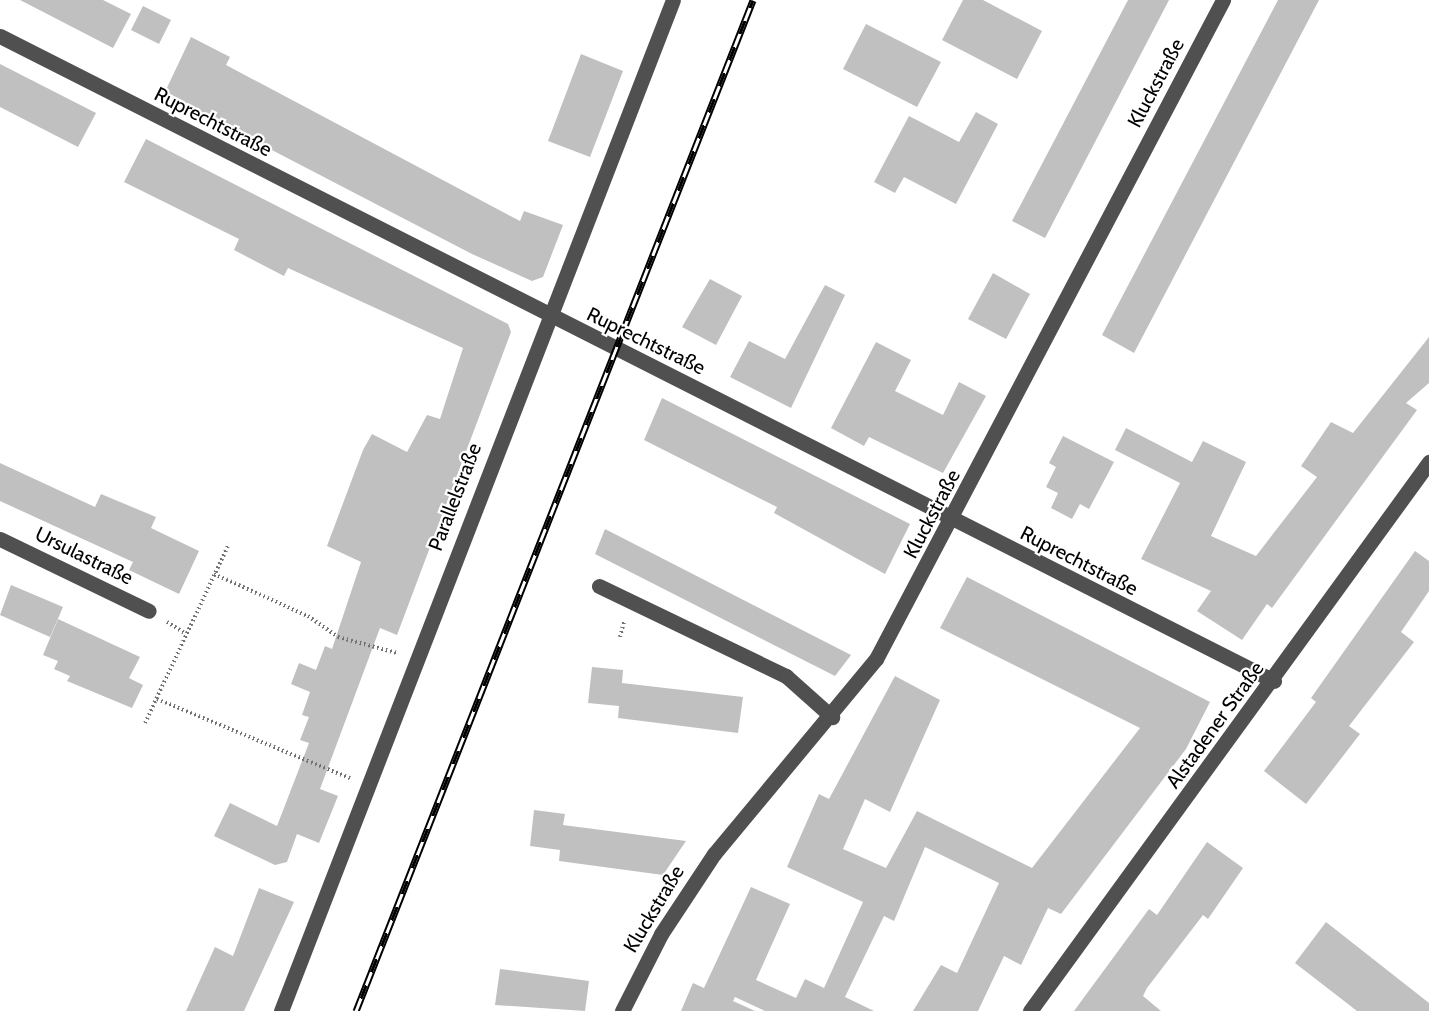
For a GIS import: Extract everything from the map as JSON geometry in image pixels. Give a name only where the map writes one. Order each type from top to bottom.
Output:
[{"type":"street","name":"Parallelstraße","points":[[281,1011],[416,657],[673,0]]},
{"type":"street","name":"Kluckstraße","points":[[622,1011],[661,934],[703,869],[832,717],[876,658],[952,522],[1223,0]]},
{"type":"street","name":"Ruprechtstraße","points":[[0,36],[952,522],[1274,681]]},
{"type":"street","name":"Alstadener Straße","points":[[1030,1011],[1274,681],[1429,462]]},
{"type":"street","name":"Ursulastraße","points":[[0,539],[149,611]]},
{"type":"street","points":[[599,586],[786,676],[832,717]]},
{"type":"path","points":[[145,723],[229,544]]},
{"type":"path","points":[[214,574],[308,616],[338,637],[416,657]]},
{"type":"path","points":[[157,699],[368,784]]},
{"type":"building","points":[[20,0],[103,0],[131,14],[113,48]]},
{"type":"building","points":[[963,0],[983,0],[1042,31],[1017,79],[942,40]]},
{"type":"building","points":[[1128,0],[1169,0],[1045,238],[1012,221]]},
{"type":"building","points":[[1278,0],[1319,0],[1134,353],[1102,335]]},
{"type":"building","points":[[143,6],[171,20],[159,44],[131,30]]},
{"type":"building","points":[[866,24],[941,62],[917,107],[843,69]]},
{"type":"building","points":[[191,37],[230,57],[226,65],[520,221],[524,211],[563,225],[543,277],[532,281],[472,254],[164,94]]},
{"type":"building","points":[[581,54],[623,71],[590,157],[548,141]]},
{"type":"building","points":[[0,64],[96,113],[78,147],[0,107]]},
{"type":"building","points":[[976,112],[998,124],[956,204],[904,177],[895,193],[874,182],[909,116],[959,142]]},
{"type":"building","points":[[146,139],[508,324],[511,332],[397,635],[380,628],[320,789],[338,796],[319,843],[297,834],[287,862],[275,865],[214,836],[230,803],[277,826],[309,743],[300,740],[309,717],[302,715],[310,692],[291,684],[299,663],[316,670],[325,646],[332,649],[361,562],[327,546],[363,450],[372,434],[407,452],[427,415],[440,419],[463,348],[288,268],[284,276],[234,250],[239,239],[124,182]]},
{"type":"building","points":[[993,273],[1030,294],[1006,339],[968,319]]},
{"type":"building","points":[[710,279],[742,296],[716,345],[682,327]]},
{"type":"building","points":[[825,285],[845,295],[791,408],[730,377],[749,341],[785,359]]},
{"type":"building","points":[[1429,337],[1429,383],[1406,403],[1417,410],[1272,608],[1267,604],[1242,640],[1197,611],[1211,591],[1141,559],[1180,483],[1115,450],[1126,428],[1192,462],[1203,441],[1246,462],[1211,536],[1256,556],[1317,477],[1301,466],[1331,422],[1353,433]]},
{"type":"building","points":[[876,342],[911,360],[895,391],[943,415],[959,382],[986,396],[943,473],[869,437],[864,446],[831,428]]},
{"type":"building","points":[[662,398],[910,524],[885,574],[774,513],[777,507],[644,440]]},
{"type":"building","points":[[1063,436],[1114,462],[1089,509],[1080,504],[1072,519],[1051,508],[1058,493],[1046,487],[1056,467],[1049,463]]},
{"type":"building","points":[[0,463],[95,507],[101,494],[156,517],[151,528],[199,551],[179,594],[129,570],[133,562],[0,501]]},
{"type":"building","points":[[605,529],[851,655],[835,676],[595,554]]},
{"type":"building","points":[[1415,551],[1429,561],[1429,591],[1401,632],[1414,642],[1349,726],[1360,734],[1306,804],[1264,771],[1316,702],[1311,698]]},
{"type":"building","points":[[967,577],[1210,702],[1186,749],[1061,914],[1048,908],[1021,965],[1004,956],[978,1011],[913,1011],[941,965],[957,973],[999,883],[925,847],[894,921],[884,916],[845,997],[874,1011],[765,1011],[735,997],[733,1001],[755,1011],[681,1011],[693,983],[704,988],[751,887],[790,904],[756,980],[796,998],[805,979],[824,988],[863,902],[787,867],[819,794],[829,799],[895,676],[940,700],[890,812],[865,799],[843,849],[886,868],[917,811],[1032,868],[1140,728],[940,628]]},
{"type":"building","points":[[11,585],[63,607],[50,637],[0,615]]},
{"type":"building","points":[[58,619],[140,657],[129,678],[143,685],[132,708],[67,681],[70,676],[54,669],[58,661],[43,655]]},
{"type":"building","points":[[592,667],[623,670],[622,683],[743,697],[738,733],[618,718],[619,706],[588,703]]},
{"type":"building","points":[[534,810],[565,814],[563,825],[686,841],[663,875],[559,861],[560,850],[530,846]]},
{"type":"building","points":[[1207,842],[1243,868],[1208,919],[1203,915],[1147,988],[1143,996],[1161,1011],[1074,1011],[1149,909],[1157,915]]},
{"type":"building","points":[[259,888],[294,902],[244,1011],[186,1011],[215,947],[233,956]]},
{"type":"building","points":[[1326,922],[1429,1003],[1429,1011],[1357,1011],[1295,963]]},
{"type":"building","points":[[500,969],[589,981],[585,1011],[495,1005]]},
{"type":"railway","points":[[356,1011],[753,0]]}]
